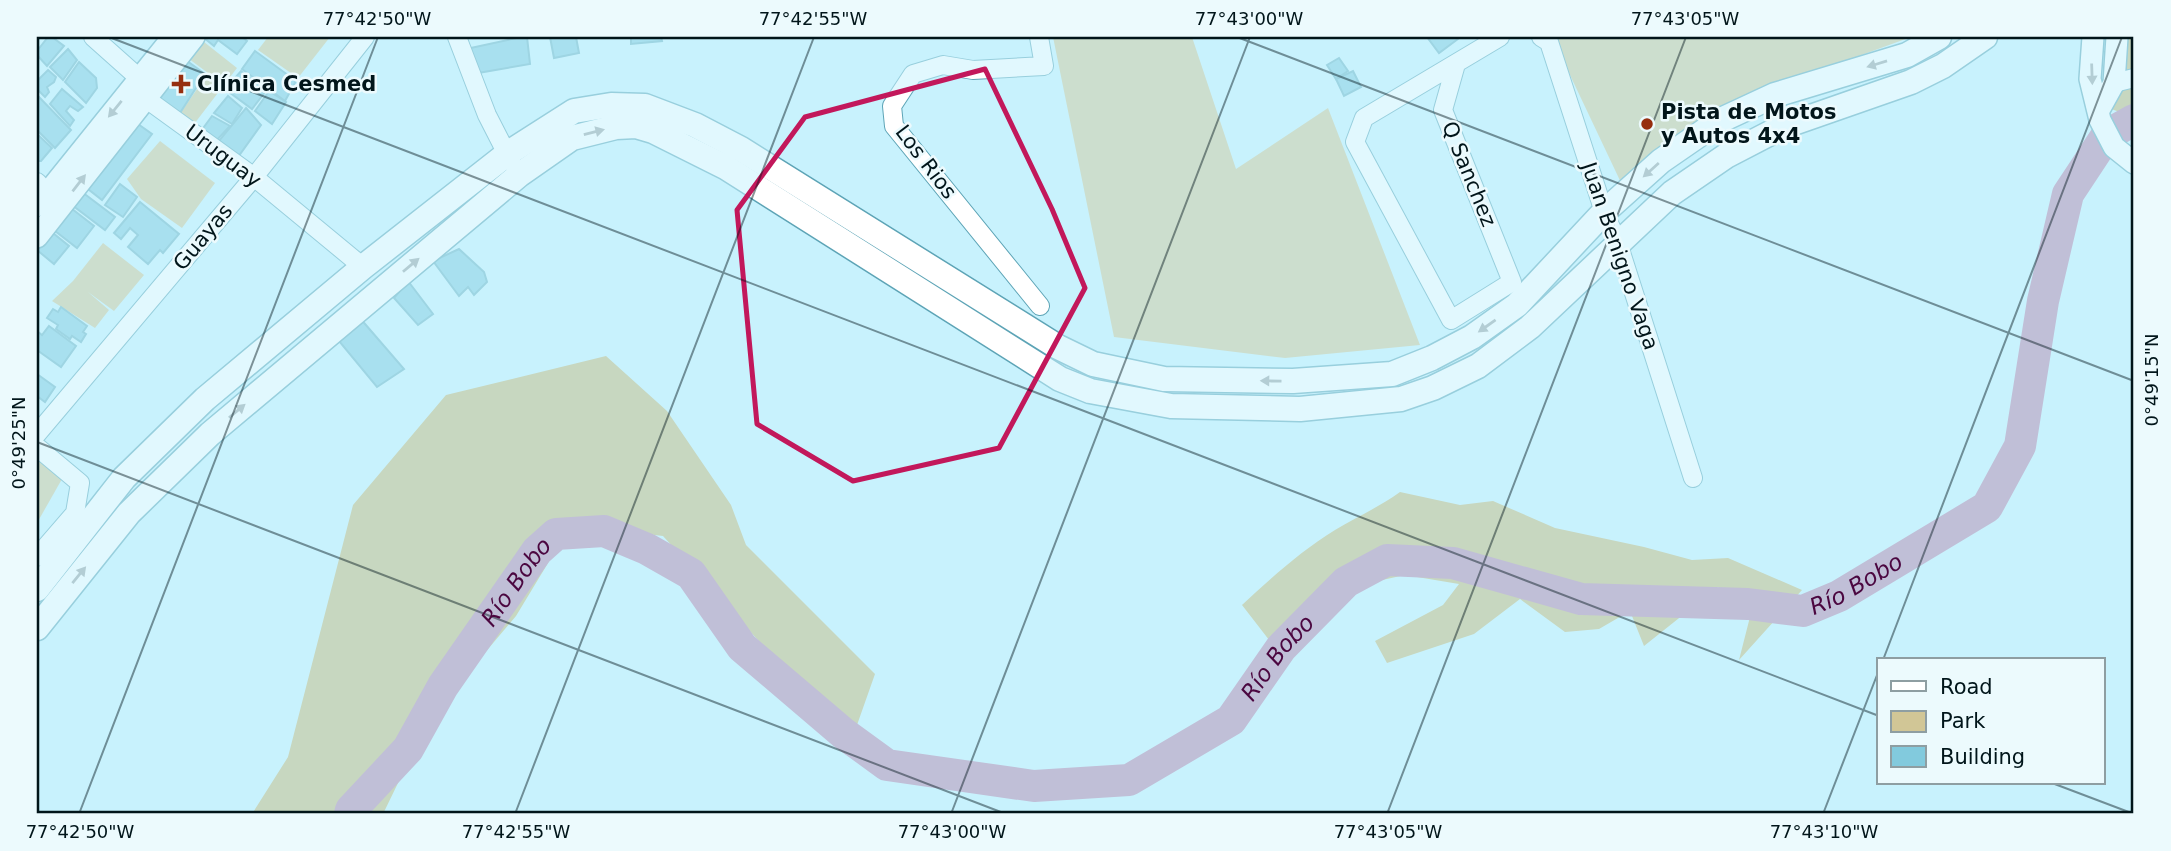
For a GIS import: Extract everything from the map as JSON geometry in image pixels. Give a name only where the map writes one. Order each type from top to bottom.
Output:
[{"type":"main road","points":[[37,628],[129,513],[210,434],[574,111],[611,105],[645,106],[695,125],[741,149],[1058,347],[1093,364],[1164,379],[1293,381],[1392,374],[1432,358],[1472,337],[1517,305],[1604,212],[1661,161],[1719,121],[1774,95],[1907,55],[1939,37]]},
{"type":"main road","points":[[37,589],[124,478],[205,399],[363,267],[513,164],[572,138],[616,127],[636,126],[653,131],[727,168],[1060,379],[1090,391],[1171,406],[1300,409],[1401,399],[1433,388],[1478,366],[1530,327],[1672,192],[1726,156],[1782,127],[1910,82],[1943,66],[1985,37]]},
{"type":"street","name":"Uruguay","points":[[93,37],[142,88],[363,267]]},
{"type":"street","points":[[37,237],[142,88],[173,37]]},
{"type":"street","points":[[40,194],[194,37]]},
{"type":"street","name":"Guayas","points":[[37,434],[254,177],[365,37]]},
{"type":"street","points":[[457,37],[487,116],[513,164]]},
{"type":"street","name":"Los Rios","points":[[1039,37],[1044,66],[973,70],[943,65],[913,74],[892,106],[894,125],[1040,306]]},
{"type":"street","points":[[1456,64],[1500,37]]},
{"type":"street","name":"Juan Benigno Vaga","points":[[1541,37],[1549,42],[1604,212],[1618,243],[1693,478]]},
{"type":"street","points":[[2093,37],[2090,79],[2101,118],[2114,147],[2134,163]]},
{"type":"street","points":[[2101,118],[2124,81],[2117,37]]},
{"type":"street","name":"Q Sanchez","points":[[1456,64],[1443,110],[1512,282],[1451,320],[1355,142],[1364,118],[1456,64]]},
{"type":"street","points":[[37,447],[80,483],[75,513],[37,557]]},
{"type":"highlighted area","points":[[985,69],[1052,209],[1085,288],[999,448],[853,481],[757,424],[737,210],[805,117]]},
{"type":"green space","points":[[268,37],[330,37],[298,78],[258,50]]},
{"type":"green space","points":[[1053,37],[1192,37],[1236,169],[1328,108],[1420,345],[1285,358],[1114,337]]},
{"type":"green space","name":"Pista de Motos y Autos 4x4","points":[[1552,37],[1911,37],[1741,99],[1624,189]]},
{"type":"green space","points":[[199,38],[237,68],[188,132],[175,121],[208,73],[185,56]]},
{"type":"green space","points":[[160,141],[215,183],[182,228],[141,199],[127,179]]},
{"type":"green space","points":[[103,243],[144,275],[114,311],[88,292],[109,310],[95,328],[52,301],[73,281]]},
{"type":"green space","points":[[37,456],[62,479],[37,523]]},
{"type":"shaded area","points":[[2123,37],[2134,37],[2134,110],[2125,114],[2092,102]]},
{"type":"shaded area","points":[[606,356],[667,411],[731,505],[746,545],[875,674],[851,742],[663,536],[571,525],[516,616],[429,719],[383,814],[252,814],[288,757],[353,505],[446,395]]},
{"type":"shaded area","points":[[1400,492],[1460,505],[1493,501],[1555,528],[1692,560],[1728,558],[1802,590],[1739,660],[1751,613],[1718,587],[1644,646],[1630,611],[1599,629],[1565,632],[1520,599],[1474,634],[1387,663],[1375,641],[1443,605],[1459,584],[1405,575],[1364,584],[1286,662],[1242,605],[1310,547]]},
{"type":"building","points":[[48,37],[64,46],[47,66],[37,55],[37,51]]},
{"type":"building","points":[[203,37],[242,37],[247,41],[237,54],[218,40],[214,46]]},
{"type":"building","points":[[527,37],[530,64],[472,74],[466,49]]},
{"type":"building","points":[[550,37],[576,37],[579,53],[554,58]]},
{"type":"building","points":[[631,37],[661,37],[662,41],[631,44]]},
{"type":"building","points":[[1427,37],[1456,37],[1458,39],[1439,53]]},
{"type":"building","points":[[68,49],[77,60],[63,80],[50,67]]},
{"type":"building","points":[[255,51],[296,81],[285,101],[242,69]]},
{"type":"building","points":[[183,58],[205,74],[178,116],[152,98]]},
{"type":"building","points":[[1339,58],[1348,71],[1336,79],[1327,65]]},
{"type":"building","points":[[79,62],[96,78],[97,88],[86,103],[65,82]]},
{"type":"building","points":[[48,70],[56,77],[47,87],[49,92],[45,97],[37,89],[37,81]]},
{"type":"building","points":[[241,71],[266,91],[252,109],[225,89]]},
{"type":"building","points":[[1353,71],[1361,87],[1344,96],[1336,79]]},
{"type":"building","points":[[62,89],[83,107],[78,111],[70,106],[66,111],[74,120],[70,126],[50,104]]},
{"type":"building","points":[[269,91],[286,102],[272,124],[255,111]]},
{"type":"building","points":[[37,95],[71,130],[55,148],[37,130]]},
{"type":"building","points":[[228,96],[242,108],[232,124],[214,113]]},
{"type":"building","points":[[246,108],[261,125],[238,157],[218,142]]},
{"type":"building","points":[[212,116],[230,126],[215,142],[201,131]]},
{"type":"building","points":[[138,124],[152,134],[102,200],[88,189]]},
{"type":"building","points":[[37,134],[52,148],[41,161],[37,161]]},
{"type":"building","points":[[120,184],[137,197],[123,217],[105,205]]},
{"type":"building","points":[[82,192],[115,217],[105,230],[72,205]]},
{"type":"building","points":[[140,202],[179,234],[163,253],[160,250],[148,264],[128,247],[138,235],[130,228],[121,239],[114,233]]},
{"type":"building","points":[[67,205],[94,226],[77,248],[50,227]]},
{"type":"building","points":[[48,229],[69,246],[54,264],[37,250],[37,241]]},
{"type":"building","points":[[459,249],[484,272],[487,282],[474,295],[468,287],[459,296],[433,261]]},
{"type":"building","points":[[408,281],[433,314],[418,325],[394,298]]},
{"type":"building","points":[[61,307],[87,326],[81,342],[72,336],[70,339],[56,329],[58,325],[47,318],[53,309],[58,312]]},
{"type":"building","points":[[359,317],[404,369],[377,387],[334,335]]},
{"type":"building","points":[[49,326],[76,346],[61,367],[37,350],[37,331],[42,335]]},
{"type":"building","points":[[37,374],[55,387],[45,402],[37,396]]},
{"type":"waterway","name":"Río Bobo","points":[[350,814],[408,749],[443,686],[537,551],[556,534],[604,531],[647,549],[691,574],[742,647],[843,733],[887,765],[1034,786],[1129,780],[1231,720],[1281,648],[1346,582],[1387,560],[1453,563],[1581,599],[1748,604],[1803,611],[1839,596],[1987,507],[2020,446],[2043,301],[2068,194],[2107,135],[2134,120]]},
{"type":"place","name":"Clínica Cesmed","points":[[181,84]]},
{"type":"place","name":"Pista de Motos y Autos 4x4","points":[[1647,124]]}]
